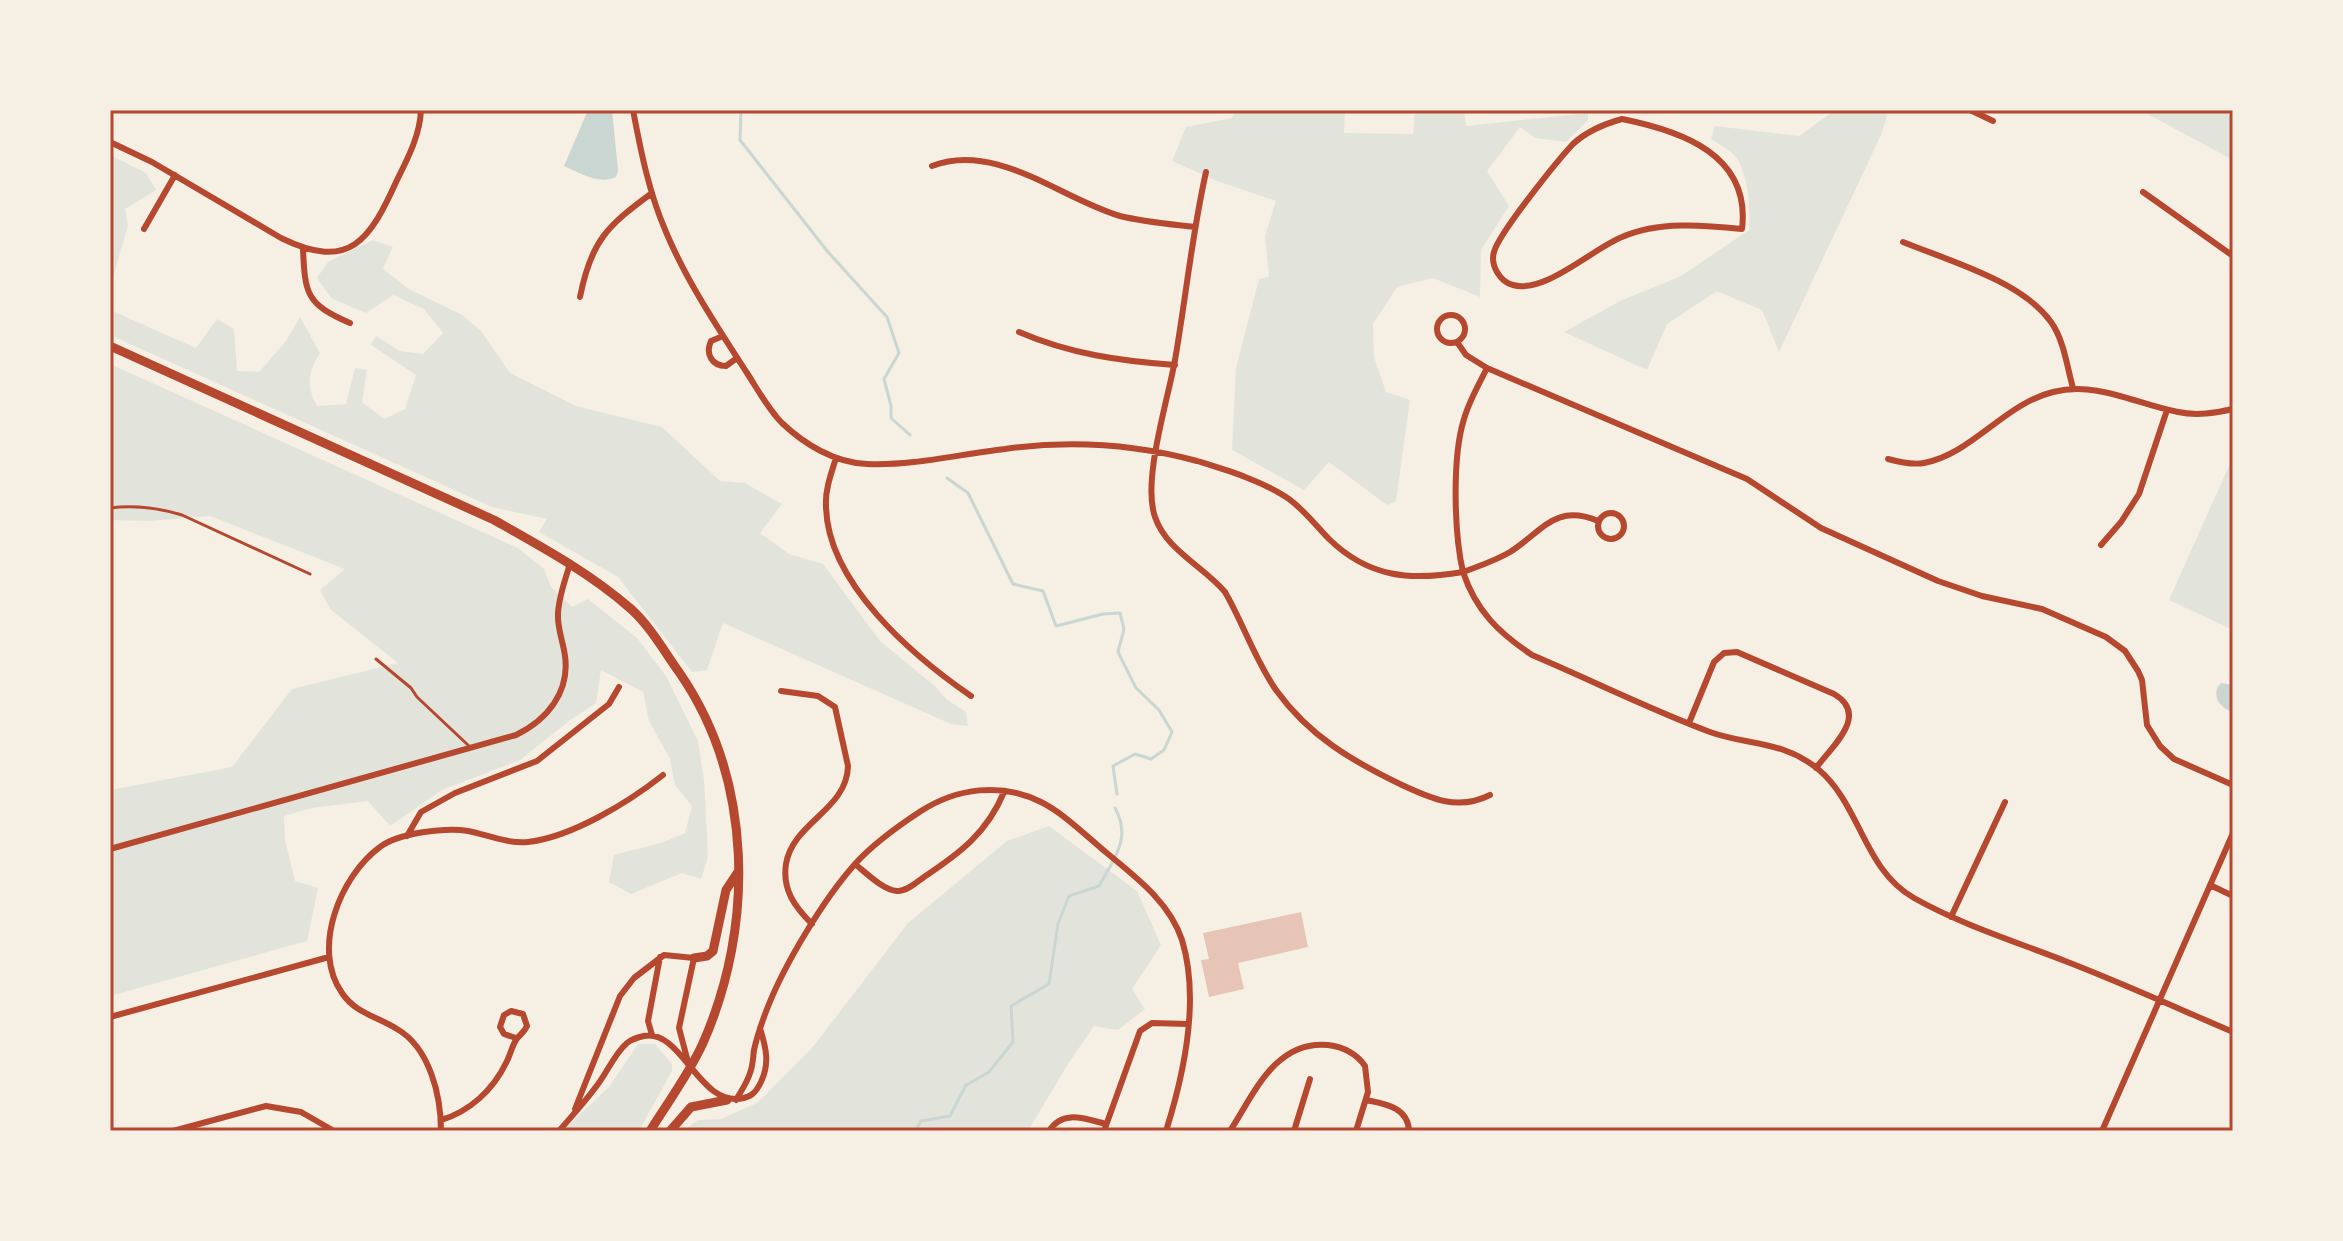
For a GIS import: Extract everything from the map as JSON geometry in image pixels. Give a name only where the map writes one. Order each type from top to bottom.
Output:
[{"type":"main road","points":[[110,346],[494,520],[592,577],[634,611],[671,661],[702,710],[718,745],[729,785],[737,842],[736,925],[729,966],[711,1023],[690,1068],[650,1131]]},
{"type":"main road","points":[[694,958],[707,956],[713,951],[726,890],[738,872]]},
{"type":"main road","points":[[670,1131],[691,1107],[731,1100]]},
{"type":"street","points":[[110,142],[175,175],[261,227],[303,249],[318,253],[342,250],[356,244],[375,225],[414,143],[421,123],[421,110]]},
{"type":"street","points":[[633,110],[644,168],[665,232],[683,268],[723,336],[779,420],[803,440],[836,458],[866,464],[1065,444],[1157,452],[1225,471],[1273,490],[1302,510],[1339,548],[1372,568],[1407,577],[1431,578],[1463,572],[1511,551],[1557,518],[1578,515],[1598,521]]},
{"type":"street","points":[[1622,119],[1623,110]]},
{"type":"street","points":[[1970,110],[1993,121]]},
{"type":"street","points":[[1622,119],[1650,125],[1689,141],[1723,160],[1739,185],[1745,207],[1742,229],[1693,225],[1652,229],[1623,236],[1529,287],[1510,285],[1496,273],[1493,253],[1503,233],[1574,143],[1599,126],[1622,119]]},
{"type":"street","points":[[932,166],[957,160],[997,165],[1120,216],[1194,227]]},
{"type":"street","points":[[1206,172],[1194,227],[1175,365],[1151,491],[1152,507],[1160,529],[1177,549],[1225,592],[1276,689],[1314,733],[1359,765],[1425,796],[1474,803],[1490,795]]},
{"type":"street","points":[[144,229],[175,175]]},
{"type":"street","points":[[2143,192],[2233,256]]},
{"type":"street","points":[[580,297],[585,270],[601,238],[623,214],[652,193]]},
{"type":"street","points":[[1903,242],[1993,280],[2039,308],[2057,333],[2073,388]]},
{"type":"street","points":[[303,249],[305,285],[309,294],[323,310],[350,323]]},
{"type":"street","points":[[1445,316],[1458,317],[1464,323],[1463,337],[1457,342],[1447,343],[1439,337],[1436,328],[1445,316]]},
{"type":"street","points":[[1019,332],[1070,352],[1175,365]]},
{"type":"street","points":[[723,336],[711,341],[708,350],[710,359],[722,366],[731,364],[737,358]]},
{"type":"street","points":[[1457,342],[1466,355],[1487,368],[1747,479],[1821,528],[1938,581],[1982,596],[2042,609],[2106,637],[2125,651],[2142,680],[2147,725],[2160,746],[2174,759],[2233,785]]},
{"type":"street","points":[[1487,368],[1464,416],[1460,432],[1456,534],[1469,589],[1484,616],[1509,639],[1532,655],[1689,723],[1726,737],[1773,745],[1816,768],[1841,795],[1885,876],[1899,889],[1951,917],[2233,1032]]},
{"type":"street","points":[[1888,459],[1923,464],[1938,459],[2018,405],[2051,392],[2073,388],[2107,391],[2167,410],[2198,414],[2233,409]]},
{"type":"street","points":[[2101,545],[2139,494],[2167,410]]},
{"type":"street","points":[[836,458],[825,505],[831,542],[847,575],[910,650],[971,696]]},
{"type":"street","points":[[1604,514],[1617,515],[1623,521],[1624,531],[1619,537],[1606,539],[1598,530],[1598,521],[1604,514]]},
{"type":"street","points":[[110,849],[516,735],[534,726],[555,703],[565,667],[558,614],[570,564]]},
{"type":"street","points":[[1689,723],[1714,662],[1724,653],[1737,652],[1846,702],[1848,724],[1816,768]]},
{"type":"street","points":[[407,836],[416,818],[432,806],[474,785],[537,761],[609,704],[619,687]]},
{"type":"street","points":[[781,691],[818,696],[835,707],[848,766],[848,776],[839,795],[798,836],[787,857],[788,892],[793,903],[812,924]]},
{"type":"street","points":[[441,1131],[436,1085],[413,1042],[400,1030],[354,1006],[336,983],[329,957],[331,922],[343,894],[378,848],[407,836],[460,830],[512,841],[538,840],[621,805],[663,775]]},
{"type":"street","points":[[731,1100],[749,1076],[760,1028],[783,973],[812,924],[855,864],[899,827],[940,800],[971,789],[1004,792],[1041,802],[1143,883],[1169,915],[1182,939],[1188,971],[1188,1024],[1181,1079],[1166,1131]]},
{"type":"street","points":[[855,864],[890,889],[897,891],[910,887],[972,843],[990,821],[1004,792]]},
{"type":"street","points":[[1951,917],[2005,802]]},
{"type":"street","points":[[2102,1131],[2233,833]]},
{"type":"street","points":[[2210,885],[2233,896]]},
{"type":"street","points":[[574,1113],[620,996],[629,983],[660,957],[670,954],[694,958],[679,1028],[690,1068]]},
{"type":"street","points":[[110,1017],[329,957]]},
{"type":"street","points":[[652,1035],[648,1021],[660,957]]},
{"type":"street","points":[[441,1120],[457,1115],[485,1093],[505,1067],[516,1038],[526,1030],[527,1021],[523,1014],[511,1011],[504,1015],[500,1027],[504,1034],[516,1038]]},
{"type":"street","points":[[1049,1131],[1054,1124],[1069,1116],[1105,1128],[1140,1031],[1152,1023],[1188,1024]]},
{"type":"street","points":[[665,1041],[679,1028]]},
{"type":"street","points":[[559,1131],[594,1090],[625,1044],[642,1036],[652,1035],[665,1041],[713,1091],[731,1100],[749,1097],[757,1091],[764,1076],[767,1050],[760,1028]]},
{"type":"street","points":[[1230,1131],[1274,1064],[1288,1053],[1308,1046],[1328,1045],[1355,1054],[1367,1072],[1366,1100],[1356,1131]]},
{"type":"street","points":[[1294,1131],[1310,1079]]},
{"type":"street","points":[[1366,1100],[1398,1109],[1407,1120],[1409,1131]]},
{"type":"street","points":[[173,1131],[266,1106],[293,1109],[331,1130]]},
{"type":"lane","points":[[110,508],[125,506],[182,515],[310,574]]},
{"type":"lane","points":[[376,659],[411,688],[471,748]]},
{"type":"shaded area","points":[[588,110],[612,110],[618,170],[616,177],[596,179],[564,166]]},
{"type":"shaded area","points":[[1236,110],[1345,110],[1344,133],[1413,134],[1415,110],[1464,110],[1466,126],[1588,113],[1588,120],[1566,142],[1535,138],[1520,127],[1487,171],[1509,206],[1481,250],[1480,297],[1433,278],[1397,287],[1373,324],[1374,357],[1386,392],[1410,400],[1396,501],[1387,505],[1329,462],[1304,490],[1232,450],[1236,368],[1259,279],[1269,277],[1265,236],[1276,201],[1217,181],[1172,161],[1186,127],[1232,118]]},
{"type":"shaded area","points":[[1835,110],[1889,110],[1881,135],[1779,352],[1762,310],[1717,291],[1667,324],[1647,370],[1564,332],[1620,301],[1681,276],[1749,230],[1749,201],[1742,169],[1733,154],[1711,139],[1715,126],[1799,136]]},
{"type":"shaded area","points":[[2140,110],[2224,110],[2233,120],[2233,160]]},
{"type":"shaded area","points":[[110,155],[146,173],[156,190],[125,209],[128,225],[110,288]]},
{"type":"shaded area","points":[[373,240],[393,247],[383,269],[409,289],[462,315],[481,331],[510,373],[576,406],[662,427],[720,481],[745,483],[782,504],[760,533],[789,554],[823,564],[880,641],[936,687],[946,699],[966,712],[968,726],[951,724],[723,623],[707,670],[692,672],[618,577],[539,532],[547,519],[492,507],[110,335],[110,310],[196,348],[217,319],[234,329],[237,371],[259,372],[286,341],[300,317],[320,353],[310,379],[317,406],[346,404],[355,368],[367,370],[362,402],[384,419],[405,409],[416,375],[371,345],[376,336],[400,351],[423,354],[443,333],[424,309],[393,295],[366,313],[331,298],[317,278],[328,262]]},
{"type":"shaded area","points":[[110,364],[518,548],[544,569],[551,587],[572,607],[588,599],[637,638],[666,676],[698,741],[704,780],[708,857],[701,879],[682,873],[631,894],[609,882],[614,855],[661,843],[685,833],[692,806],[675,785],[670,759],[649,721],[643,692],[601,670],[596,703],[520,760],[442,790],[390,826],[368,801],[312,808],[284,816],[285,840],[295,881],[318,888],[307,941],[110,996],[110,790],[232,767],[292,689],[398,663],[330,609],[320,590],[345,569],[210,516],[149,521],[110,520]]},
{"type":"shaded area","points":[[2233,457],[2233,630],[2169,600]]},
{"type":"shaded area","points":[[2221,683],[2233,685],[2233,713],[2218,700],[2216,693]]},
{"type":"shaded area","points":[[1049,826],[1137,891],[1161,945],[1132,989],[1145,1009],[1118,1030],[1094,1026],[1028,1131],[683,1131],[698,1120],[721,1119],[757,1103],[812,1048],[908,923],[1007,841]]},
{"type":"shaded area","points":[[638,1044],[655,1044],[672,1064],[672,1071],[639,1131],[562,1131],[609,1087]]},
{"type":"building","points":[[1301,912],[1308,947],[1238,963],[1244,989],[1209,997],[1201,960],[1209,959],[1203,933]]},
{"type":"waterway","points":[[741,110],[740,140],[828,252],[887,317],[899,353],[884,379],[891,418],[910,435]]},
{"type":"waterway","points":[[947,478],[968,493],[1013,584],[1043,591],[1056,626],[1103,614],[1120,613],[1124,629],[1118,652],[1136,688],[1159,710],[1172,732],[1164,750],[1151,759],[1135,754],[1113,766],[1117,794]]},
{"type":"waterway","points":[[915,1131],[921,1121],[950,1116],[966,1085],[989,1072],[1013,1042],[1011,1006],[1049,984],[1058,924],[1069,896],[1099,886],[1119,848],[1122,829],[1115,808]]}]
